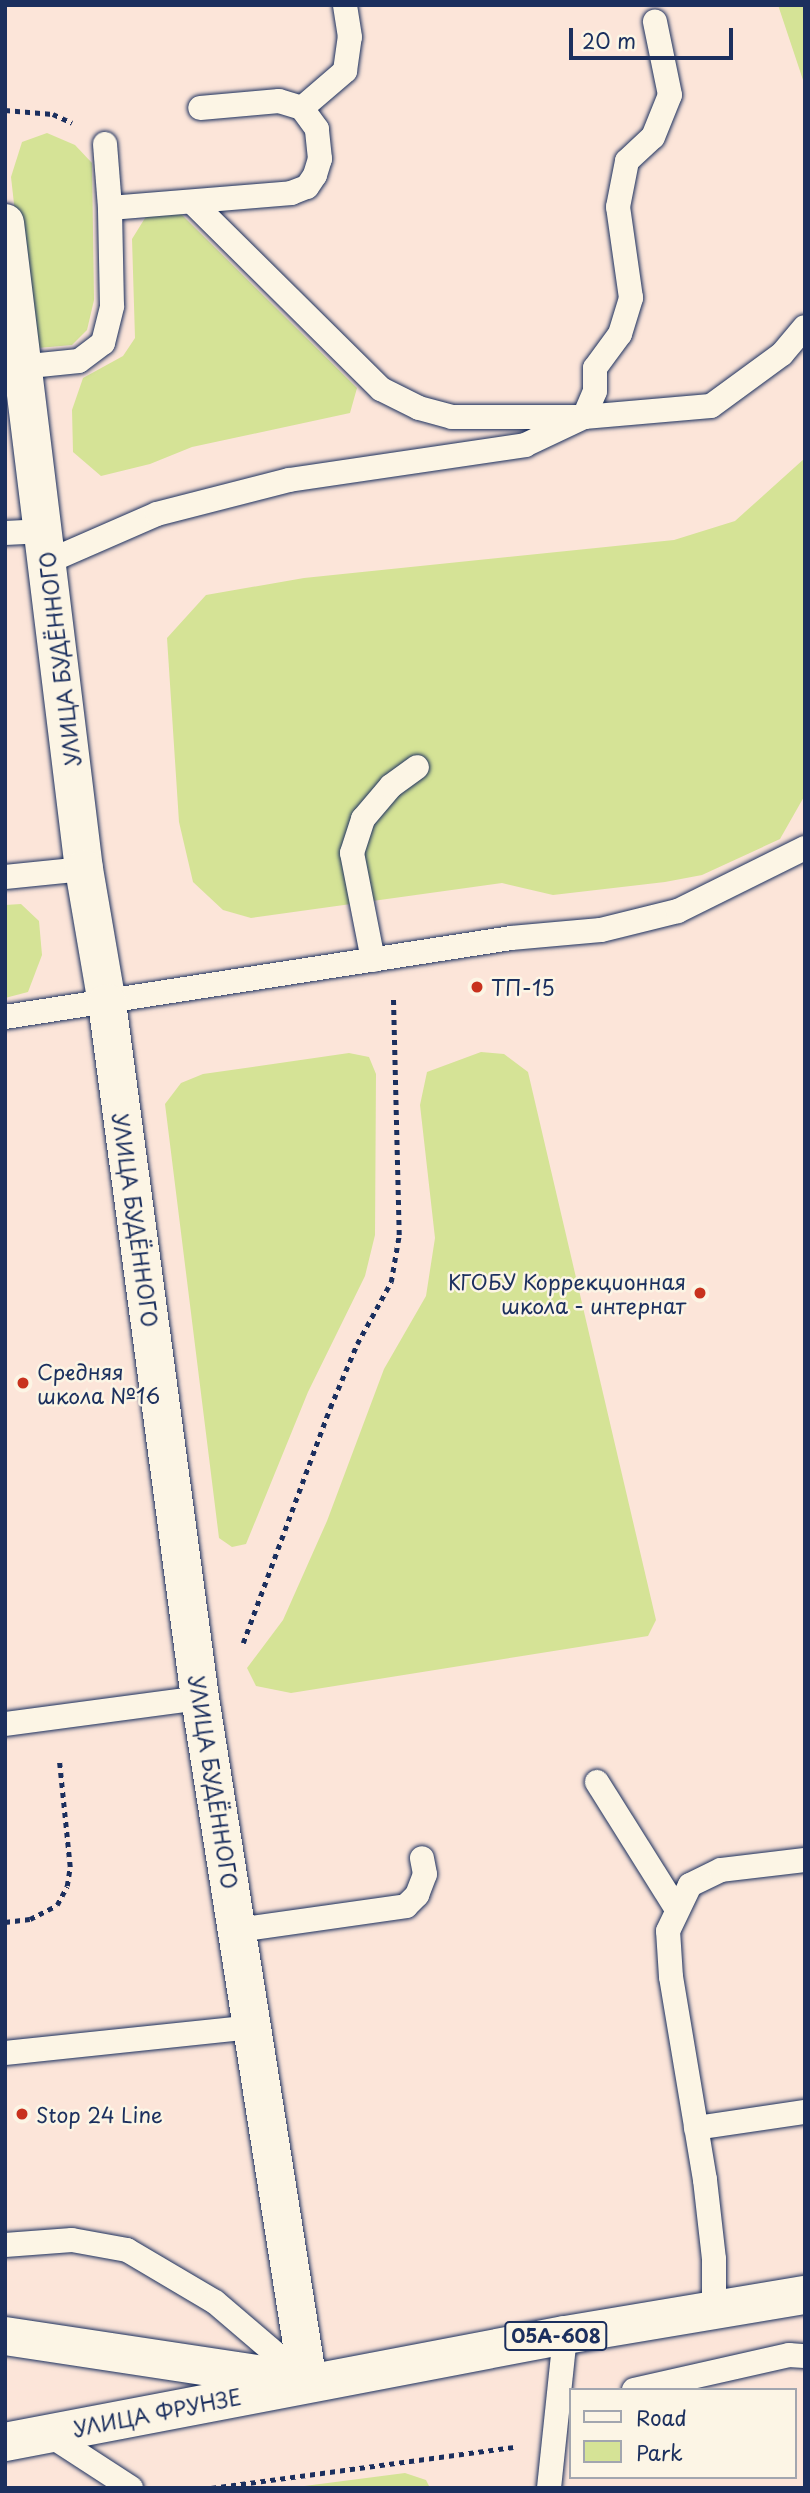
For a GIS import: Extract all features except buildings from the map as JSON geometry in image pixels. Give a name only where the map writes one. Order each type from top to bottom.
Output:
[{"type":"main road","name":"УЛИЦА БУДЁННОГО","points":[[5,223],[20,367],[46,547],[84,869],[107,1003],[200,1698],[308,2382]]},
{"type":"main road","name":"УЛИЦА ФРУНЗЕ","points":[[5,2442],[308,2382],[805,2295]]},
{"type":"main road","name":"УЛИЦА ФРУНЗЕ","points":[[5,2336],[308,2382]]},
{"type":"lane","points":[[302,108],[345,71],[350,37],[345,5]]},
{"type":"lane","points":[[5,533],[46,547],[157,514],[289,480],[525,445],[584,417],[595,391],[595,368],[620,334],[631,298],[618,207],[627,161],[653,136],[670,95],[655,22]]},
{"type":"lane","points":[[110,208],[291,193],[307,187],[320,159],[314,119],[302,108],[279,101],[200,108]]},
{"type":"lane","points":[[20,367],[79,361],[103,343],[112,306],[110,208],[105,144]]},
{"type":"lane","points":[[192,202],[382,388],[419,408],[453,417],[584,417],[711,406],[782,354],[805,327]]},
{"type":"lane","points":[[382,959],[352,853],[363,819],[391,786],[417,767]]},
{"type":"lane","points":[[5,1017],[382,959],[601,930],[678,911],[805,848]]},
{"type":"lane","points":[[5,877],[84,869]]},
{"type":"lane","points":[[5,1724],[200,1698]]},
{"type":"lane","points":[[597,1782],[676,1908]]},
{"type":"lane","points":[[238,1930],[406,1906],[417,1895],[425,1874],[422,1858]]},
{"type":"lane","points":[[714,2310],[714,2259],[671,1977],[667,1931],[676,1908],[690,1885],[721,1870],[805,1860]]},
{"type":"lane","points":[[5,2053],[252,2027]]},
{"type":"lane","points":[[696,2128],[805,2112]]},
{"type":"lane","points":[[5,2245],[72,2240],[127,2250],[215,2302],[308,2382]]},
{"type":"lane","points":[[550,2488],[564,2405],[565,2335]]},
{"type":"lane","points":[[643,2388],[789,2355],[805,2356]]},
{"type":"lane","points":[[48,2434],[131,2488]]},
{"type":"path","points":[[5,110],[53,114],[105,144]]},
{"type":"path","points":[[200,1698],[215,1690],[228,1673],[252,1624],[330,1408],[357,1344],[391,1282],[398,1235],[399,1166],[382,959]]},
{"type":"path","points":[[5,1922],[30,1919],[58,1905],[67,1886],[70,1867],[55,1717]]},
{"type":"path","points":[[211,2488],[556,2441]]},
{"type":"green space","points":[[778,5],[805,5],[805,86]]},
{"type":"green space","points":[[47,133],[75,145],[92,163],[94,300],[87,330],[72,345],[38,348],[29,337],[11,177],[22,142]]},
{"type":"green space","points":[[150,210],[181,214],[357,388],[350,413],[192,447],[150,464],[101,476],[73,452],[72,410],[83,378],[123,356],[135,338],[132,239]]},
{"type":"green space","points":[[805,458],[805,795],[780,839],[702,875],[665,882],[553,895],[502,883],[251,918],[223,910],[193,882],[179,822],[167,638],[206,595],[304,578],[674,540],[735,521]]},
{"type":"green space","points":[[21,904],[39,921],[42,955],[28,992],[5,998],[5,905]]},
{"type":"green space","points":[[481,1052],[504,1054],[528,1072],[656,1620],[648,1636],[291,1693],[256,1686],[247,1668],[283,1620],[327,1521],[384,1369],[426,1296],[435,1238],[420,1105],[427,1072]]},
{"type":"green space","points":[[349,1053],[369,1057],[376,1074],[375,1235],[365,1276],[308,1392],[246,1544],[232,1547],[219,1538],[165,1104],[181,1083],[203,1074]]},
{"type":"green space","points":[[405,2473],[426,2480],[430,2488],[289,2488]]},
{"type":"place","name":"ТП-15","points":[[477,987]]},
{"type":"place","name":"КГОБУ Коррекционная школа - интернат","points":[[700,1293]]},
{"type":"place","name":"Средняя школа №16","points":[[23,1383]]},
{"type":"place","name":"Stop 24 Line","points":[[22,2114]]}]
